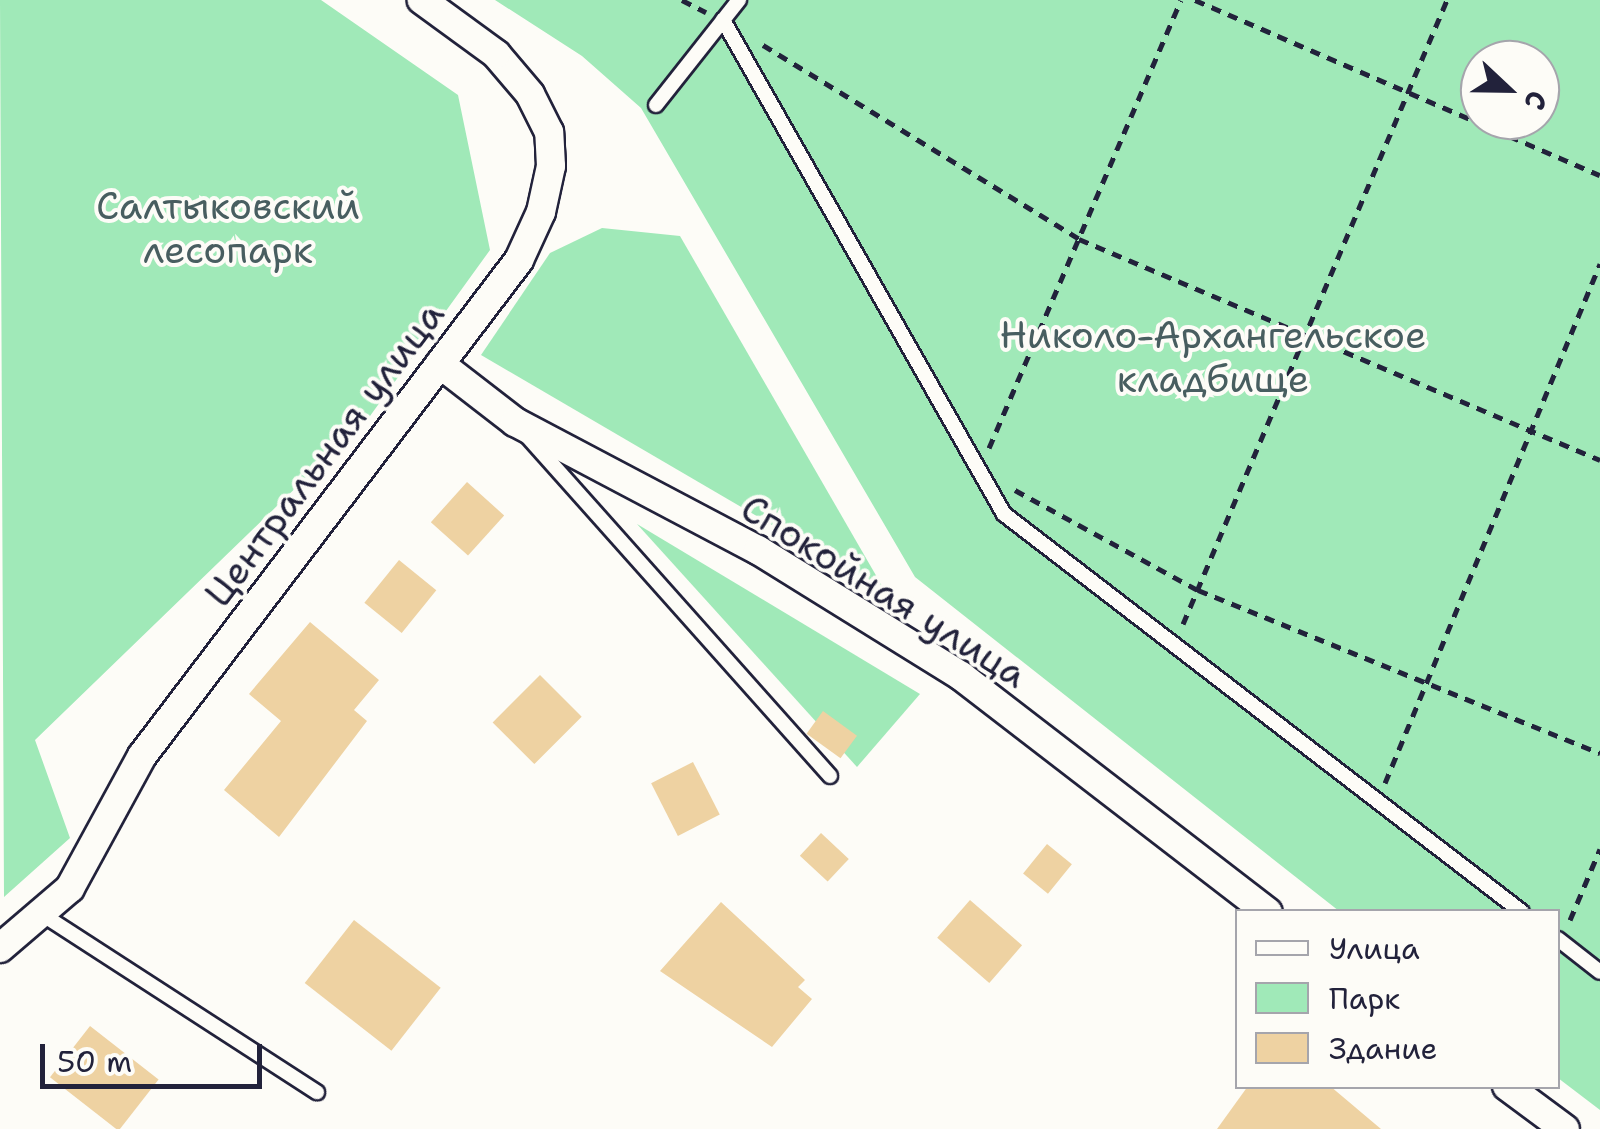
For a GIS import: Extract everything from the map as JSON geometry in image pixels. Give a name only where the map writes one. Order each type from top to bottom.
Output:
[{"type":"street","name":"Центральная улица","points":[[0,948],[70,888],[94,852],[142,756],[519,260],[541,212],[551,166],[549,132],[530,94],[496,54],[422,0]]},
{"type":"street","name":"Спокойная улица","points":[[440,364],[515,422],[758,550],[962,676],[1264,909]]},
{"type":"street","points":[[1512,1089],[1565,1129]]},
{"type":"lane","points":[[656,105],[739,0]]},
{"type":"lane","points":[[722,20],[1004,514],[1518,909]]},
{"type":"lane","points":[[515,422],[830,776]]},
{"type":"lane","points":[[40,913],[316,1092]]},
{"type":"lane","points":[[1560,941],[1600,972]]},
{"type":"path","points":[[1181,0],[979,471],[1198,590],[1600,753]]},
{"type":"path","points":[[1195,0],[1600,174]]},
{"type":"path","points":[[1174,645],[1447,0]]},
{"type":"path","points":[[722,20],[1079,239],[1600,460]]},
{"type":"path","points":[[1378,801],[1600,264]]},
{"type":"path","points":[[1560,938],[1600,850]]},
{"type":"green space","name":"Салтыковский лесопарк","points":[[0,0],[321,0],[458,95],[490,250],[370,416],[35,740],[70,838],[4,897]]},
{"type":"green space","name":"Николо-Архангельское кладбище","points":[[495,0],[1600,0],[1600,1110],[1560,1080],[1560,909],[1336,909],[915,577],[641,108],[582,56]]},
{"type":"green space","points":[[602,228],[680,236],[885,591],[481,355],[550,253]]},
{"type":"green space","points":[[637,524],[920,694],[857,767]]},
{"type":"building","points":[[467,482],[504,515],[468,556],[431,522]]},
{"type":"building","points":[[399,560],[436,590],[402,633],[364,603]]},
{"type":"building","points":[[310,622],[379,680],[354,710],[367,721],[279,837],[224,790],[281,721],[249,694]]},
{"type":"building","points":[[540,675],[582,717],[534,764],[493,722]]},
{"type":"building","points":[[823,711],[857,736],[841,758],[807,734]]},
{"type":"building","points":[[693,762],[720,815],[678,836],[651,783]]},
{"type":"building","points":[[821,833],[849,859],[828,882],[800,856]]},
{"type":"building","points":[[1047,844],[1072,864],[1048,894],[1023,874]]},
{"type":"building","points":[[970,900],[1022,945],[989,983],[937,938]]},
{"type":"building","points":[[721,902],[805,980],[798,987],[812,999],[772,1047],[660,971]]},
{"type":"building","points":[[354,920],[441,988],[391,1051],[305,983]]},
{"type":"building","points":[[90,1026],[159,1080],[116,1129],[50,1077]]},
{"type":"building","points":[[1246,1089],[1334,1089],[1381,1129],[1217,1129]]}]
